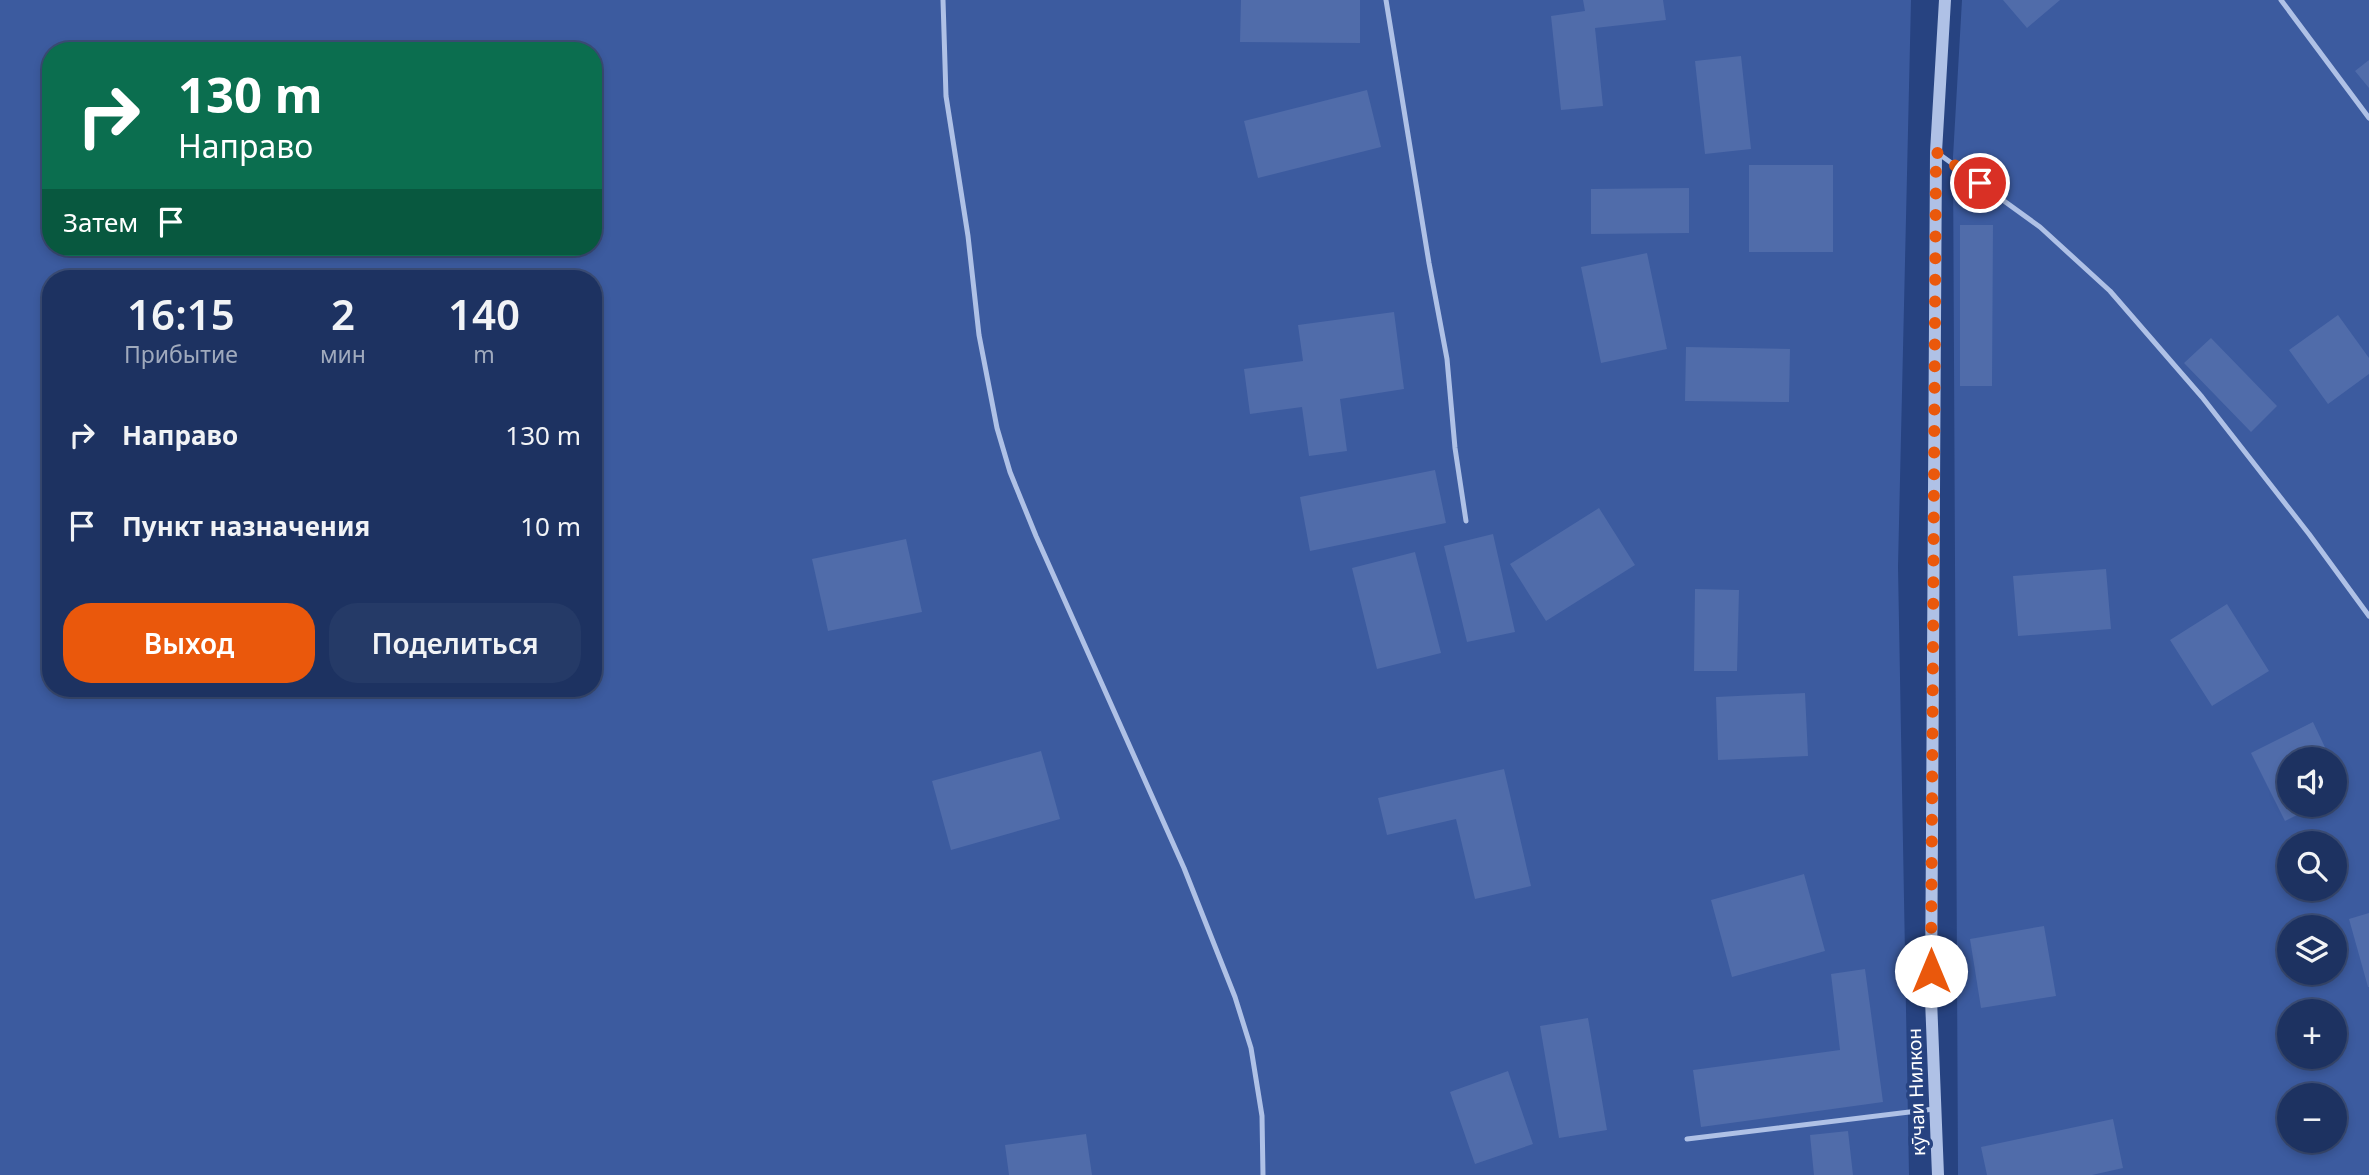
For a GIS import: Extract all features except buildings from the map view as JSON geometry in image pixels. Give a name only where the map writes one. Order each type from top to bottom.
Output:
[{"type":"street","name":"кӯчаи Нилкон","points":[[1938,1175],[1931,999],[1936,152],[1945,0]]},
{"type":"lane","points":[[943,0],[946,96],[968,236],[979,335],[997,428],[1010,472],[1036,536],[1184,868],[1235,997],[1251,1048],[1262,1116],[1263,1175]]},
{"type":"lane","points":[[1386,0],[1447,359],[1455,448],[1466,521]]},
{"type":"lane","points":[[2281,0],[2369,118]]},
{"type":"lane","points":[[1936,152],[2040,227],[2110,291],[2202,397],[2369,616]]},
{"type":"lane","points":[[1687,1139],[1935,1109]]},
{"type":"shaded area","points":[[0,0],[1911,0],[1898,567],[1909,1175],[0,1175]]},
{"type":"shaded area","points":[[1962,0],[2369,0],[2369,1175],[1958,1175],[1953,157]]},
{"type":"route","points":[[1931,971],[1936,152],[1980,183]]}]
